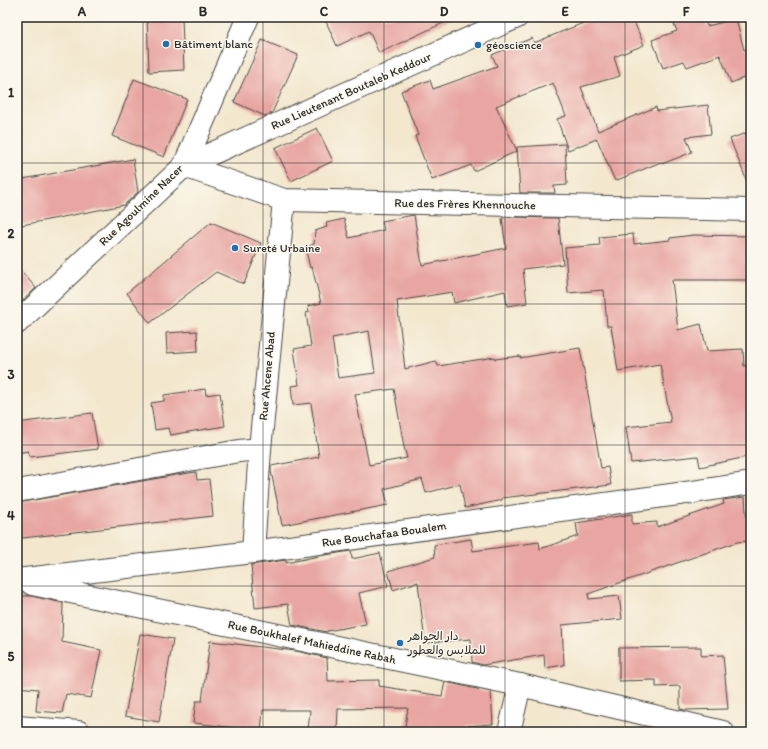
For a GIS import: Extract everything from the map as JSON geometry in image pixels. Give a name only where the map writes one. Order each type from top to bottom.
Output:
[{"type":"street","name":"Rue Agoulmine Nacer","points":[[17,323],[184,166],[248,17]]},
{"type":"street","name":"Rue Lieutenant Boutaleb Keddour","points":[[184,166],[517,17]]},
{"type":"street","name":"Rue des Frères Khennouche","points":[[184,166],[284,200],[751,210]]},
{"type":"street","name":"Rue Ahcene Abad","points":[[253,552],[260,449],[284,200]]},
{"type":"street","points":[[17,491],[239,451],[260,449]]},
{"type":"street","name":"Rue Bouchafaa Boualem","points":[[17,580],[253,552],[751,483]]},
{"type":"street","name":"Rue Boukhalef Mahieddine Rabah","points":[[17,580],[520,685],[723,732]]},
{"type":"street","points":[[509,732],[520,685]]},
{"type":"street","points":[[17,727],[79,732]]},
{"type":"building","name":"Bâtiment blanc","points":[[147,17],[182,17],[184,70],[149,72]]},
{"type":"building","points":[[324,17],[456,17],[379,53],[369,31],[337,46]]},
{"type":"building","points":[[598,17],[632,17],[644,45],[614,57],[620,76],[581,87],[598,131],[656,107],[657,111],[708,105],[711,134],[686,137],[692,152],[662,164],[661,162],[615,181],[597,139],[568,150],[557,119],[566,116],[553,83],[496,106],[517,151],[474,171],[471,165],[432,180],[415,136],[418,135],[401,91],[430,80],[433,89],[497,66],[492,55],[532,38],[534,43]]},
{"type":"building","points":[[671,17],[703,17],[707,26],[736,19],[744,50],[751,47],[751,75],[731,83],[720,55],[687,67],[684,61],[663,68],[652,40],[677,31]]},
{"type":"building","points":[[262,40],[298,55],[272,113],[265,116],[234,102]]},
{"type":"building","points":[[134,79],[187,99],[164,157],[112,136]]},
{"type":"building","points":[[317,128],[333,161],[291,181],[275,148]]},
{"type":"building","points":[[751,131],[751,188],[750,189],[730,139]]},
{"type":"building","points":[[565,144],[567,185],[554,186],[555,193],[520,193],[517,147]]},
{"type":"building","points":[[133,159],[138,192],[124,205],[17,226],[17,180]]},
{"type":"building","points":[[414,215],[422,265],[506,248],[502,218],[558,218],[563,264],[523,269],[527,303],[507,306],[505,291],[454,303],[452,292],[397,301],[405,369],[436,361],[438,366],[495,357],[495,359],[520,356],[520,358],[580,348],[601,468],[608,467],[611,485],[502,498],[502,500],[465,508],[460,484],[426,493],[422,479],[384,489],[388,505],[282,525],[271,466],[319,457],[311,403],[293,405],[291,386],[299,385],[294,349],[311,346],[306,313],[309,312],[308,306],[321,303],[312,267],[310,268],[307,255],[309,246],[314,244],[315,231],[327,227],[326,223],[344,219],[349,238],[384,230],[382,221]],"holes":[[[369,331],[375,373],[338,378],[332,338]],[[394,389],[407,458],[369,465],[355,394]]]},
{"type":"building","points":[[211,222],[261,243],[244,284],[216,272],[150,323],[127,293]]},
{"type":"building","points":[[633,234],[634,244],[670,240],[670,238],[693,235],[751,236],[751,280],[672,280],[678,330],[701,324],[707,351],[743,349],[744,366],[751,365],[751,456],[700,467],[698,456],[631,463],[626,427],[671,422],[660,364],[618,371],[611,326],[607,326],[604,290],[568,293],[565,248],[600,245],[599,237]]},
{"type":"building","points":[[17,266],[36,288],[17,306]]},
{"type":"building","points":[[197,331],[198,351],[167,353],[166,333]]},
{"type":"building","points":[[205,389],[206,395],[220,393],[225,426],[170,435],[168,428],[155,430],[151,403],[164,401],[164,395]]},
{"type":"building","points":[[92,413],[98,449],[30,457],[28,451],[17,453],[17,423]]},
{"type":"building","points":[[196,472],[197,480],[209,479],[213,516],[23,538],[20,531],[17,532],[17,503]]},
{"type":"building","points":[[745,497],[748,541],[737,542],[588,594],[589,599],[619,596],[622,619],[562,625],[564,665],[545,668],[544,655],[483,665],[472,662],[471,639],[425,643],[418,582],[393,590],[388,571],[435,557],[434,545],[471,539],[473,551],[539,542],[540,549],[578,536],[576,523],[632,514],[632,524],[657,522],[657,527],[724,504],[723,500]]},
{"type":"building","points":[[351,551],[352,559],[380,553],[388,586],[359,593],[366,624],[327,632],[292,625],[288,604],[255,608],[251,565],[286,560],[286,563]]},
{"type":"building","points":[[17,596],[31,596],[63,603],[62,642],[101,650],[91,698],[66,694],[62,713],[36,711],[38,689],[17,687]]},
{"type":"building","points":[[140,634],[173,639],[159,722],[125,716]]},
{"type":"building","points":[[210,641],[296,651],[327,658],[328,681],[379,680],[379,686],[442,696],[445,682],[491,692],[493,724],[466,726],[465,732],[404,732],[408,708],[338,709],[337,732],[308,731],[310,710],[263,710],[261,731],[193,723],[196,701],[202,701]]},
{"type":"building","points":[[701,647],[701,656],[723,655],[728,709],[680,709],[680,686],[656,687],[656,680],[619,681],[619,648]]},
{"type":"place","name":"Bâtiment blanc","points":[[166,44]]},
{"type":"place","name":"géoscience","points":[[478,45]]},
{"type":"place","name":"Sureté Urbaine","points":[[235,248]]},
{"type":"place","name":"دار الجواهر للملابس والعطور","points":[[400,643]]}]
